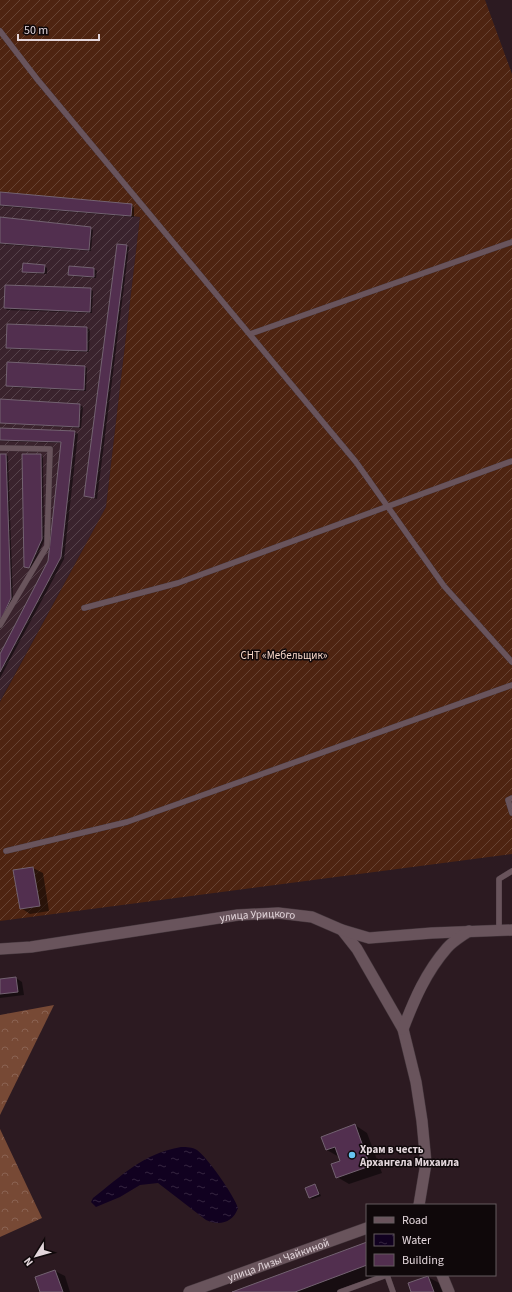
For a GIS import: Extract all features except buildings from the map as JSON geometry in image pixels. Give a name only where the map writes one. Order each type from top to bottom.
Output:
[{"type":"street","name":"улица Урицкого","points":[[0,949],[31,947],[238,915],[278,913],[312,917],[342,930],[369,938],[469,930],[512,930]]},
{"type":"street","points":[[342,930],[357,949],[403,1029],[416,1082],[426,1163],[419,1204]]},
{"type":"street","points":[[403,1029],[418,990],[432,967],[448,947],[469,930]]},
{"type":"street","name":"улица Лизы Чайкиной","points":[[189,1292],[366,1228]]},
{"type":"street","points":[[442,1276],[449,1292]]},
{"type":"lane","points":[[0,31],[37,79],[356,462],[444,586],[512,662]]},
{"type":"lane","points":[[250,334],[512,242]]},
{"type":"lane","points":[[0,448],[50,449],[47,546],[0,625]]},
{"type":"lane","points":[[84,608],[178,583],[512,461]]},
{"type":"lane","points":[[6,851],[127,822],[512,685]]},
{"type":"lane","points":[[512,798],[508,800],[512,813]]},
{"type":"lane","points":[[500,930],[499,880],[512,871]]},
{"type":"lane","points":[[340,1292],[384,1276]]},
{"type":"lane","points":[[387,1276],[393,1292]]},
{"type":"shaded area","points":[[0,198],[140,217],[106,507],[0,701]]},
{"type":"green space","name":"СНТ «Мебельщик»","points":[[0,0],[485,0],[512,74],[512,854],[0,921],[0,702],[106,507],[140,217],[0,198]]},
{"type":"green space","points":[[54,1005],[0,1115],[0,1015]]},
{"type":"green space","points":[[0,1129],[42,1218],[0,1237]]},
{"type":"water","points":[[181,1147],[197,1150],[207,1160],[226,1186],[238,1208],[233,1217],[229,1220],[216,1223],[206,1220],[158,1183],[140,1185],[120,1197],[96,1207],[91,1202],[93,1198],[134,1166],[167,1150]]},
{"type":"place","name":"Храм в честь Архангела Михаила","points":[[352,1155]]}]
